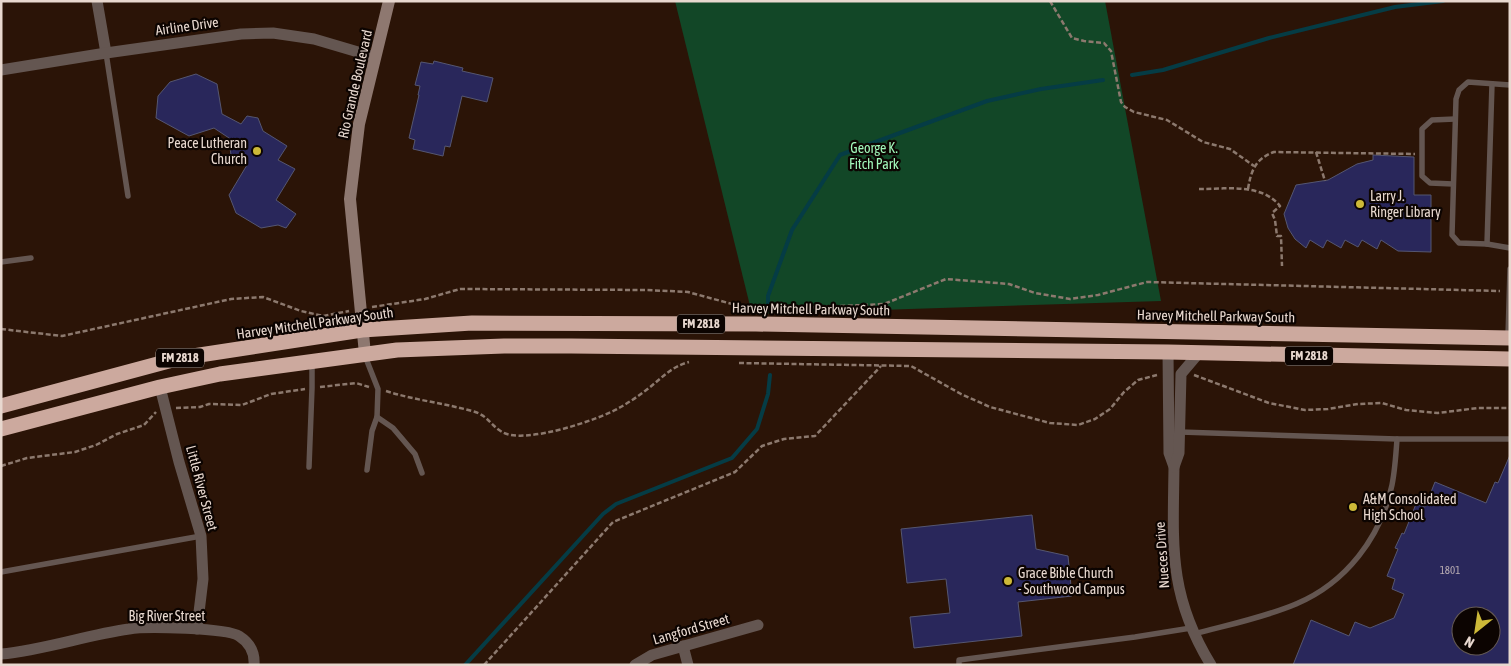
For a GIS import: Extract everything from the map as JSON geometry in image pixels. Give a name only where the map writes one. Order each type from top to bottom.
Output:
[{"type":"highway","name":"Harvey Mitchell Parkway South","points":[[4,402],[180,358],[362,330],[472,323],[756,324],[1509,338]]},
{"type":"highway","points":[[1168,352],[1194,332]]},
{"type":"highway","name":"FM 2818","points":[[1,429],[160,387],[220,374],[397,350],[504,346],[1168,352],[1510,358]]},
{"type":"street","points":[[97,1],[106,53]]},
{"type":"street","name":"Rio Grande Boulevard","points":[[365,354],[350,199],[359,124],[389,1]]},
{"type":"street","name":"Airline Drive","points":[[1,70],[241,34],[273,33],[314,39],[375,57]]},
{"type":"street","name":"Nueces Drive","points":[[1168,352],[1169,453],[1174,467],[1175,567],[1180,598],[1192,631],[1211,665]]},
{"type":"street","points":[[1181,374],[1198,354]]},
{"type":"street","name":"Nueces Drive","points":[[1174,467],[1179,453],[1181,374]]},
{"type":"street","name":"Little River Street","points":[[160,387],[178,462],[200,536],[203,579],[197,629]]},
{"type":"street","name":"Langford Street","points":[[635,665],[652,655],[758,625]]},
{"type":"street","name":"Big River Street","points":[[1,654],[131,628],[197,629],[238,635],[248,642],[253,650],[254,665]]},
{"type":"street","points":[[683,646],[688,665]]},
{"type":"lane","points":[[106,53],[128,196]]},
{"type":"lane","points":[[1510,85],[1468,82],[1459,90],[1456,99],[1455,119],[1452,235],[1460,243],[1487,244],[1510,248]]},
{"type":"lane","points":[[1487,244],[1492,84]]},
{"type":"lane","points":[[1453,184],[1430,183],[1422,176],[1422,129],[1432,120],[1455,119]]},
{"type":"lane","points":[[1,262],[31,258]]},
{"type":"lane","points":[[1509,338],[1508,291],[1510,269]]},
{"type":"lane","points":[[365,354],[378,389],[378,416],[372,431],[367,470]]},
{"type":"lane","points":[[309,467],[312,361]]},
{"type":"lane","points":[[378,416],[393,428],[415,454],[422,473]]},
{"type":"lane","points":[[1180,432],[1397,439],[1510,439]]},
{"type":"lane","points":[[959,665],[959,660],[1192,631],[1295,604],[1320,591],[1343,574],[1367,545],[1383,514],[1393,482],[1397,439]]},
{"type":"lane","points":[[1,572],[200,536]]},
{"type":"path","points":[[1050,1],[1072,38],[1104,43],[1111,51],[1121,102],[1126,108],[1134,112],[1167,120],[1203,142],[1230,149],[1254,166]]},
{"type":"path","points":[[1248,189],[1254,166],[1264,156],[1274,152],[1416,154]]},
{"type":"path","points":[[1316,152],[1325,181]]},
{"type":"path","points":[[1199,189],[1248,189],[1268,195],[1280,206],[1272,213],[1276,220],[1277,236],[1281,236],[1282,266]]},
{"type":"path","points":[[1,329],[62,336],[231,299],[263,297],[302,311],[323,316],[394,303],[424,300],[460,289],[688,292],[743,307],[779,309],[884,304],[946,278],[1009,284],[1034,294],[1070,299],[1098,295],[1147,282],[1508,291]]},
{"type":"path","points":[[1,466],[26,458],[75,452],[96,445],[117,434],[144,425],[155,412],[166,409],[200,407],[210,404],[242,405],[271,394],[356,384],[408,398],[474,411],[486,417],[502,432],[512,436],[530,435],[563,429],[594,420],[619,408],[645,391],[677,365],[698,362]]},
{"type":"path","points":[[737,363],[911,366],[961,394],[990,406],[1050,423],[1078,425],[1095,419],[1110,409],[1124,392],[1138,380],[1169,372]]},
{"type":"path","points":[[484,665],[613,522],[735,472],[762,446],[784,439],[815,436],[882,366]]},
{"type":"path","points":[[1181,374],[1192,374],[1280,406],[1305,410],[1382,403],[1406,410],[1438,414],[1478,408],[1510,408]]},
{"type":"green space","name":"George K. Fitch Park","points":[[675,1],[1105,1],[1161,301],[752,314]]},
{"type":"building","points":[[434,61],[463,68],[462,71],[493,78],[487,102],[462,96],[450,147],[445,146],[443,156],[413,149],[415,140],[409,138],[419,95],[420,86],[415,85],[421,62],[433,64]]},
{"type":"building","name":"Peace Lutheran Church","points":[[196,74],[217,84],[222,114],[241,124],[247,116],[258,118],[263,131],[287,146],[278,160],[295,169],[276,200],[296,214],[286,228],[278,225],[261,228],[236,213],[229,195],[247,165],[231,156],[229,138],[214,128],[189,136],[156,118],[158,96],[170,82]]},
{"type":"building","name":"Larry J. Ringer Library","points":[[1373,155],[1414,157],[1414,195],[1431,195],[1431,252],[1398,251],[1381,240],[1377,249],[1362,240],[1358,247],[1345,240],[1341,248],[1327,240],[1323,248],[1310,240],[1306,248],[1295,239],[1288,228],[1284,214],[1296,185],[1328,180],[1357,164],[1373,160]]},
{"type":"building","name":"A&M Consolidated High School","points":[[1510,455],[1510,665],[1293,665],[1311,620],[1349,636],[1355,622],[1370,628],[1394,618],[1404,594],[1392,589],[1395,579],[1387,576],[1398,549],[1395,548],[1402,533],[1404,534],[1416,504],[1425,507],[1435,482],[1486,503],[1495,482],[1498,483]]},
{"type":"building","name":"Grace Bible Church - Southwood Campus","points":[[1032,515],[1036,549],[1068,556],[1072,596],[1018,602],[1022,636],[914,648],[910,617],[950,613],[946,579],[907,583],[901,529]]},
{"type":"waterway","points":[[1132,75],[1163,70],[1269,38],[1395,7],[1443,1]]},
{"type":"waterway","points":[[768,307],[768,296],[792,230],[840,155],[987,101],[1041,89],[1103,80]]},
{"type":"waterway","points":[[465,665],[603,514],[616,504],[732,458],[757,429],[768,394],[770,375]]},
{"type":"place","name":"Peace Lutheran Church","points":[[257,151]]},
{"type":"place","name":"Larry J. Ringer Library","points":[[1360,204]]},
{"type":"place","name":"A&M Consolidated High School","points":[[1353,507]]},
{"type":"place","name":"Grace Bible Church - Southwood Campus","points":[[1008,581]]}]
